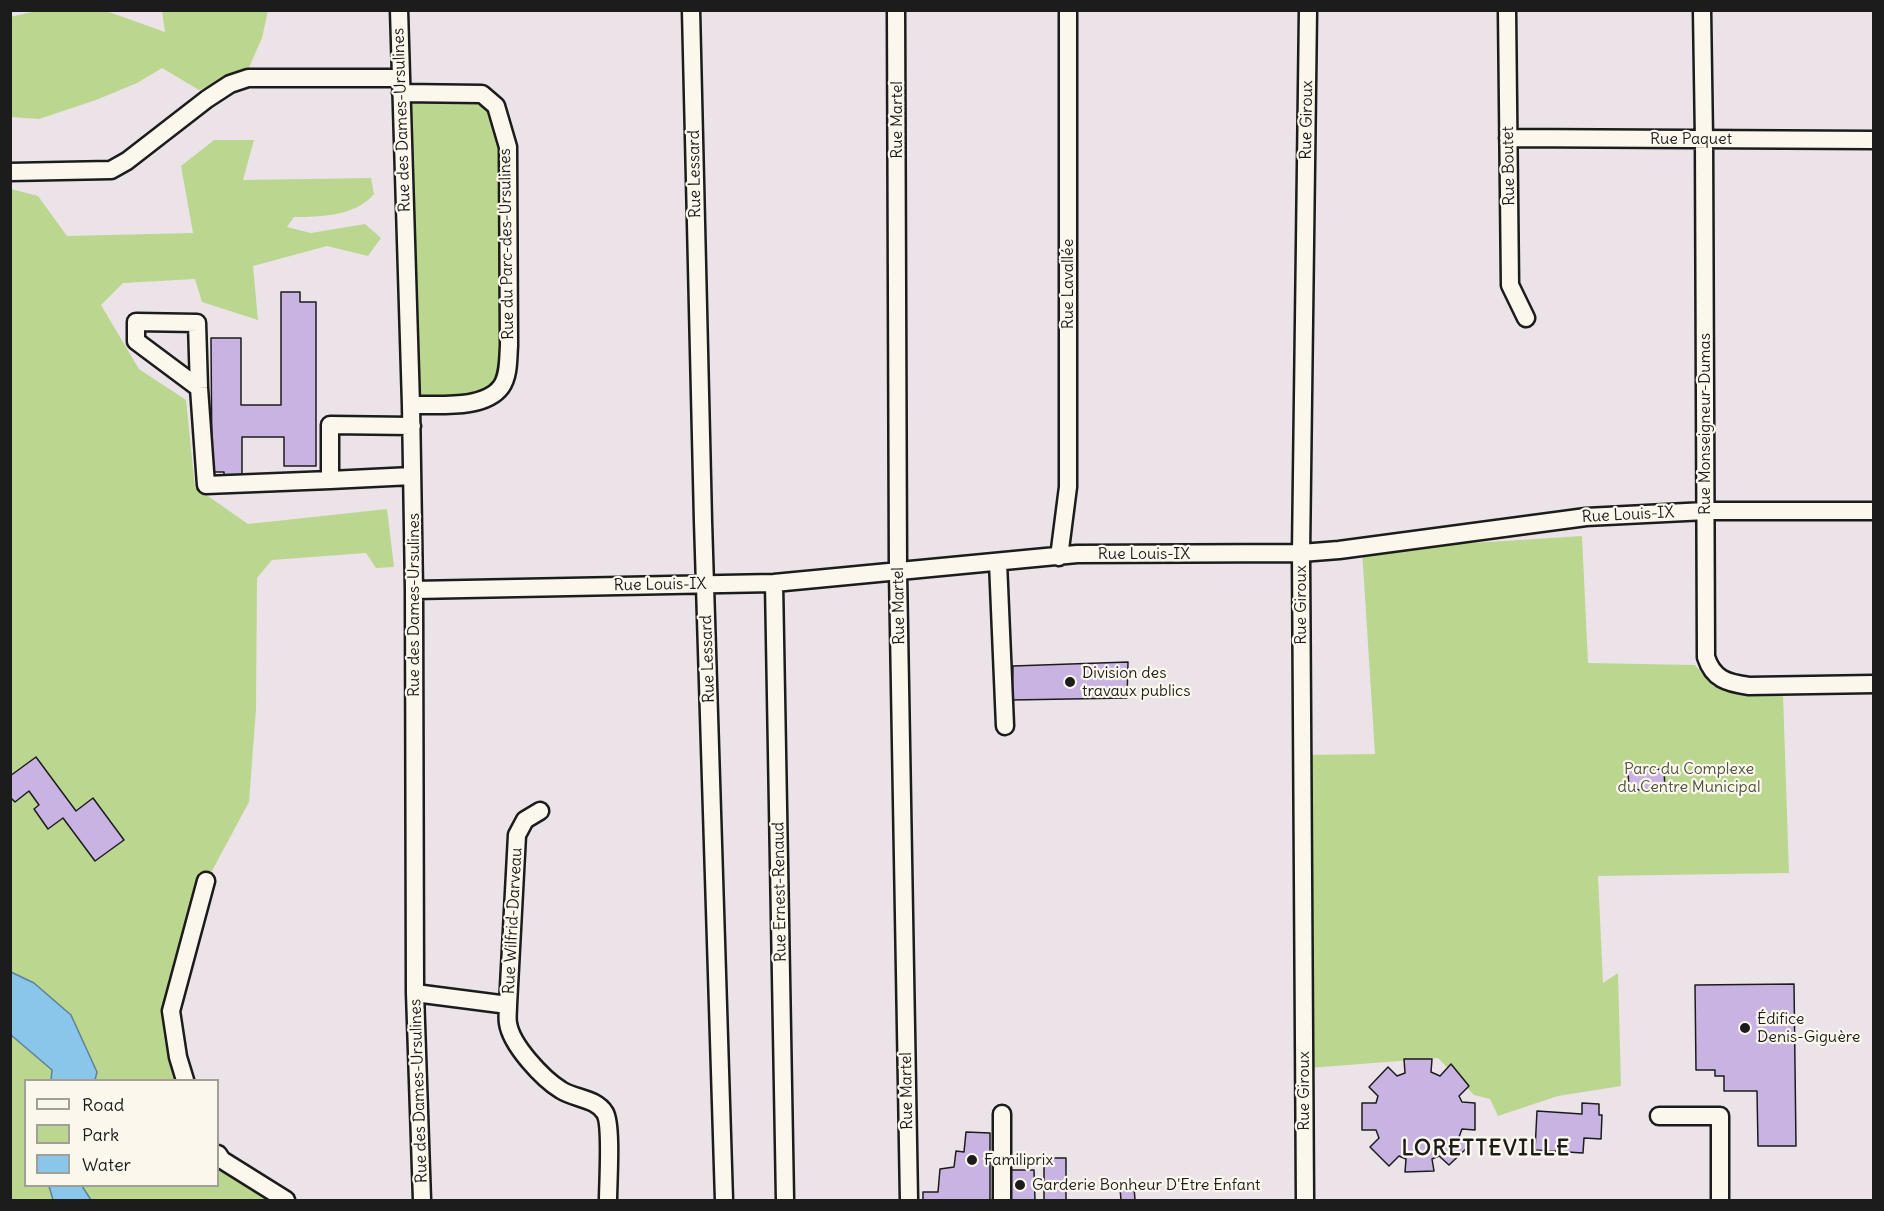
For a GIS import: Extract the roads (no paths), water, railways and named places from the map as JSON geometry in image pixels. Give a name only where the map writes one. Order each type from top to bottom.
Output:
[{"type":"street","name":"Rue des Dames-Ursulines","points":[[399,10],[412,426],[415,993],[422,1200]]},
{"type":"street","name":"Rue Lessard","points":[[691,10],[724,1200]]},
{"type":"street","name":"Rue Martel","points":[[896,10],[898,572],[909,1200]]},
{"type":"street","name":"Rue Lavallée","points":[[1059,556],[1068,487],[1068,10]]},
{"type":"street","name":"Rue Giroux","points":[[1305,1200],[1301,553],[1308,10]]},
{"type":"street","name":"Rue Boutet","points":[[1507,10],[1510,285],[1526,318]]},
{"type":"street","name":"Rue Monseigneur-Dumas","points":[[1702,10],[1706,657],[1710,669],[1717,677],[1749,686],[1874,684]]},
{"type":"street","name":"Rue du Parc-des-Ursulines","points":[[10,172],[111,170],[127,161],[207,99],[230,84],[248,78],[400,86],[482,94],[496,106],[508,147],[508,366],[502,385],[491,396],[474,403],[411,405]]},
{"type":"street","name":"Rue Paquet","points":[[1508,138],[1874,140]]},
{"type":"street","points":[[199,388],[136,341],[136,322],[197,323],[206,485],[412,476]]},
{"type":"street","points":[[330,480],[330,425],[412,426]]},
{"type":"street","name":"Rue Louis-IX","points":[[414,590],[774,583],[1077,554],[1301,553],[1340,550],[1586,517],[1706,511],[1874,511]]},
{"type":"street","points":[[998,562],[1005,726]]},
{"type":"street","name":"Rue Ernest-Renaud","points":[[774,583],[785,1200]]},
{"type":"street","name":"Rue Wilfrid-Darveau","points":[[540,811],[525,820],[517,835],[508,1023],[512,1038],[542,1075],[562,1091],[594,1102],[606,1114],[608,1200]]},
{"type":"street","points":[[184,1079],[171,1011],[206,881]]},
{"type":"street","name":"Rue Wilfrid-Darveau","points":[[415,993],[508,1005]]},
{"type":"street","points":[[1002,1114],[1002,1200]]},
{"type":"street","points":[[1659,1116],[1720,1116],[1720,1200]]},
{"type":"street","points":[[219,1156],[222,1160],[286,1200]]},
{"type":"water","points":[[11,972],[34,983],[71,1015],[97,1072],[95,1079],[51,1079],[52,1070],[11,1035]]},
{"type":"water","points":[[49,1187],[83,1187],[91,1200],[53,1200]]},
{"type":"place","name":"Division des travaux publics","points":[[1070,682]]},
{"type":"place","name":"Édifice Denis-Giguère","points":[[1745,1028]]},
{"type":"place","name":"Familiprix","points":[[972,1160]]},
{"type":"place","name":"Garderie Bonheur D'Etre Enfant","points":[[1020,1185]]},
{"type":"district","name":"LORETTEVILLE","points":[[1486,1149]]},
{"type":"park label","name":"Parc du Complexe du Centre Municipal","points":[[1689,778]]}]
